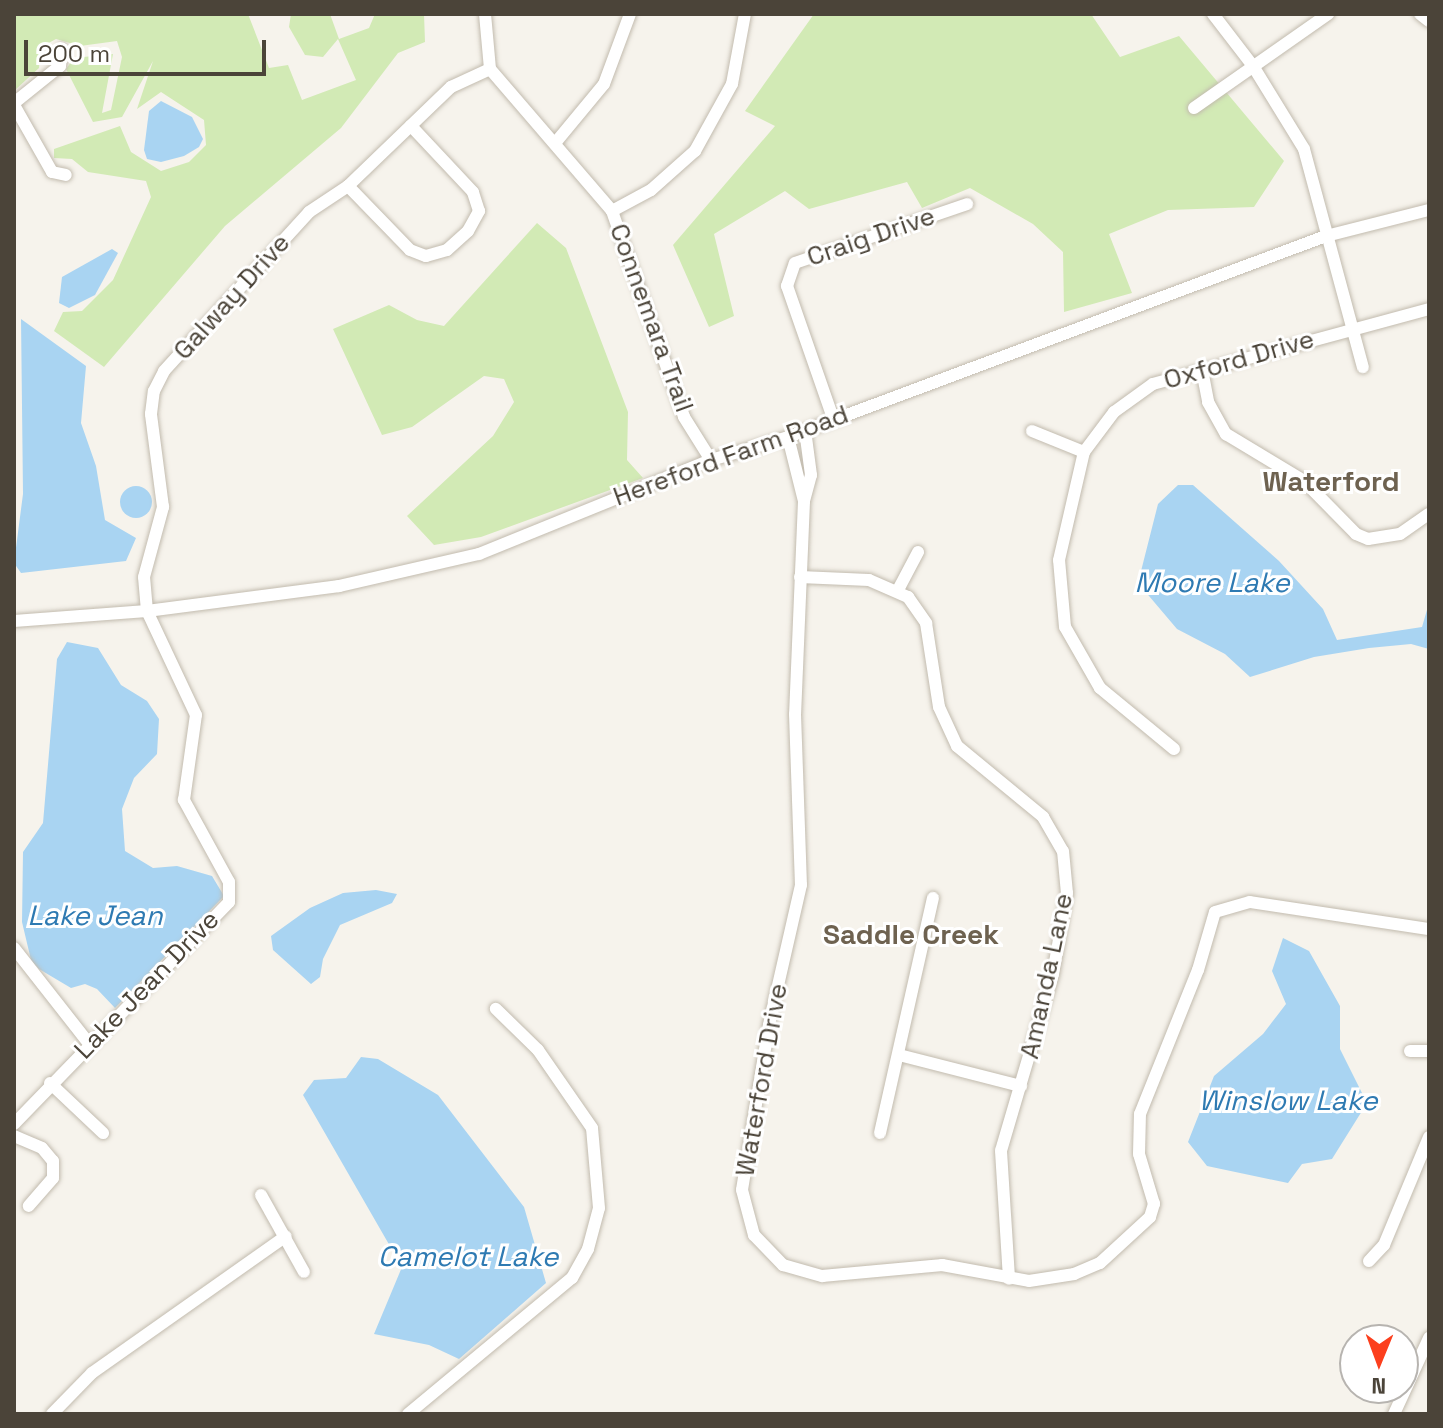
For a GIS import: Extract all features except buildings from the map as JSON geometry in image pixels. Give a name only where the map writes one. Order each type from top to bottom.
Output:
[{"type":"street","points":[[485,14],[490,69]]},
{"type":"street","points":[[556,142],[604,84],[630,14]]},
{"type":"street","points":[[612,211],[651,190],[695,151],[732,84],[745,14]]},
{"type":"street","points":[[1213,14],[1253,66],[1304,149],[1363,367]]},
{"type":"street","points":[[1194,108],[1328,14]]},
{"type":"street","points":[[1420,14],[1429,21]]},
{"type":"street","points":[[62,49],[60,66],[14,104],[52,172],[66,175]]},
{"type":"street","name":"Galway Drive","points":[[147,611],[144,577],[163,507],[151,414],[154,391],[164,371],[309,212],[348,186],[451,87],[490,69]]},
{"type":"street","name":"Connemara Trail","points":[[490,69],[556,142],[612,211],[684,417],[711,460]]},
{"type":"street","points":[[348,186],[410,250],[426,256],[447,250],[468,231],[479,211],[473,192],[411,126]]},
{"type":"street","name":"Craig Drive","points":[[833,418],[787,286],[795,263],[967,204]]},
{"type":"street","name":"Hereford Farm Road","points":[[14,621],[147,611],[339,586],[479,554],[711,460],[788,437],[1326,236],[1429,210]]},
{"type":"street","name":"Oxford Drive","points":[[1174,749],[1100,688],[1065,627],[1059,560],[1084,452],[1131,396],[1174,375],[1429,309]]},
{"type":"street","points":[[1202,370],[1208,402],[1226,434],[1304,481],[1356,534],[1368,539],[1400,534],[1429,514]]},
{"type":"street","name":"Waterford Drive","points":[[805,430],[795,714],[801,885],[746,1162],[745,1213],[769,1253],[802,1273],[836,1275],[917,1264],[1009,1279],[1052,1279],[1100,1263],[1150,1217],[1154,1204],[1139,1154],[1140,1114],[1198,970],[1215,912],[1250,902],[1429,929]]},
{"type":"street","points":[[1032,431],[1084,452]]},
{"type":"street","name":"Waterford Drive","points":[[788,437],[805,475]]},
{"type":"street","points":[[800,577],[869,580],[898,590],[918,552]]},
{"type":"street","name":"Amanda Lane","points":[[898,590],[926,623],[939,707],[957,746],[1043,817],[1063,851],[1064,917],[1021,1086],[1001,1151],[999,1176],[1009,1279]]},
{"type":"street","name":"Lake Jean Drive","points":[[14,1124],[50,1083],[229,902],[229,882],[194,828],[184,800],[196,715],[147,611]]},
{"type":"street","points":[[880,1133],[933,898]]},
{"type":"street","points":[[14,948],[90,1045]]},
{"type":"street","points":[[408,1414],[572,1278],[588,1249],[599,1208],[592,1128],[538,1050],[496,1009]]},
{"type":"street","points":[[1410,1051],[1429,1051]]},
{"type":"street","points":[[899,1055],[1021,1086]]},
{"type":"street","points":[[50,1083],[103,1133]]},
{"type":"street","points":[[14,1136],[42,1148],[53,1161],[53,1178],[29,1206]]},
{"type":"street","points":[[1369,1261],[1384,1245],[1429,1137]]},
{"type":"street","points":[[261,1195],[304,1272]]},
{"type":"street","points":[[52,1414],[92,1373],[286,1236]]},
{"type":"street","points":[[1394,1414],[1429,1338]]},
{"type":"green space","points":[[14,14],[248,14],[269,68],[288,65],[302,100],[356,80],[338,39],[323,57],[305,55],[289,27],[291,14],[330,14],[339,39],[369,28],[375,14],[424,14],[425,42],[398,53],[341,128],[225,226],[104,367],[54,331],[63,312],[82,311],[113,280],[151,197],[146,181],[88,172],[72,159],[54,158],[54,149],[120,126],[131,152],[161,171],[189,162],[206,145],[204,120],[161,92],[137,109],[153,61],[122,117],[93,122],[66,69],[74,58],[113,54],[102,113],[111,110],[122,57],[117,41],[80,46],[56,39],[41,47],[39,68],[14,91]]},
{"type":"green space","points":[[814,14],[1091,14],[1120,57],[1179,36],[1284,161],[1254,207],[1168,210],[1109,234],[1132,293],[1064,312],[1063,252],[1033,224],[970,188],[922,208],[907,182],[809,209],[785,191],[714,234],[734,316],[709,327],[673,245],[775,126],[745,111]]},
{"type":"green space","points":[[537,223],[566,248],[628,412],[627,460],[643,478],[481,537],[434,545],[407,516],[493,436],[514,402],[504,379],[484,376],[412,427],[382,435],[333,329],[389,305],[417,320],[444,326]]},
{"type":"water","points":[[161,101],[192,117],[203,139],[199,147],[184,156],[161,162],[147,159],[144,150],[149,111]]},
{"type":"water","points":[[112,249],[118,253],[95,295],[69,308],[59,303],[62,277]]},
{"type":"water","points":[[21,319],[86,366],[81,423],[96,466],[105,520],[136,538],[126,561],[21,573],[14,563],[23,494]]},
{"type":"water","name":"Moore Lake","points":[[1178,485],[1193,485],[1279,561],[1323,609],[1337,640],[1422,627],[1429,603],[1429,649],[1411,644],[1369,648],[1314,657],[1250,677],[1225,654],[1177,629],[1138,583],[1158,504]]},
{"type":"water","points":[[136,486],[148,490],[152,502],[148,514],[136,518],[124,514],[120,502],[124,490]]},
{"type":"water","name":"Lake Jean","points":[[67,642],[98,648],[121,685],[147,701],[159,719],[157,754],[134,778],[122,809],[125,851],[153,868],[177,866],[212,876],[224,896],[115,1008],[97,989],[85,984],[71,988],[39,969],[31,960],[22,922],[23,852],[43,823],[57,659]]},
{"type":"water","points":[[376,890],[397,894],[392,903],[340,925],[323,959],[320,977],[311,984],[273,950],[271,936],[310,908],[343,893]]},
{"type":"water","name":"Winslow Lake","points":[[1283,938],[1309,951],[1340,1006],[1340,1049],[1367,1103],[1332,1159],[1302,1164],[1288,1183],[1207,1166],[1188,1142],[1214,1076],[1263,1034],[1286,1004],[1272,971]]},
{"type":"water","name":"Camelot Lake","points":[[361,1057],[378,1059],[438,1095],[524,1207],[546,1283],[459,1359],[429,1345],[374,1334],[402,1267],[303,1095],[314,1080],[346,1078]]},
{"type":"district","name":"Waterford","points":[[1331,481]]},
{"type":"district","name":"Saddle Creek","points":[[911,934]]}]
